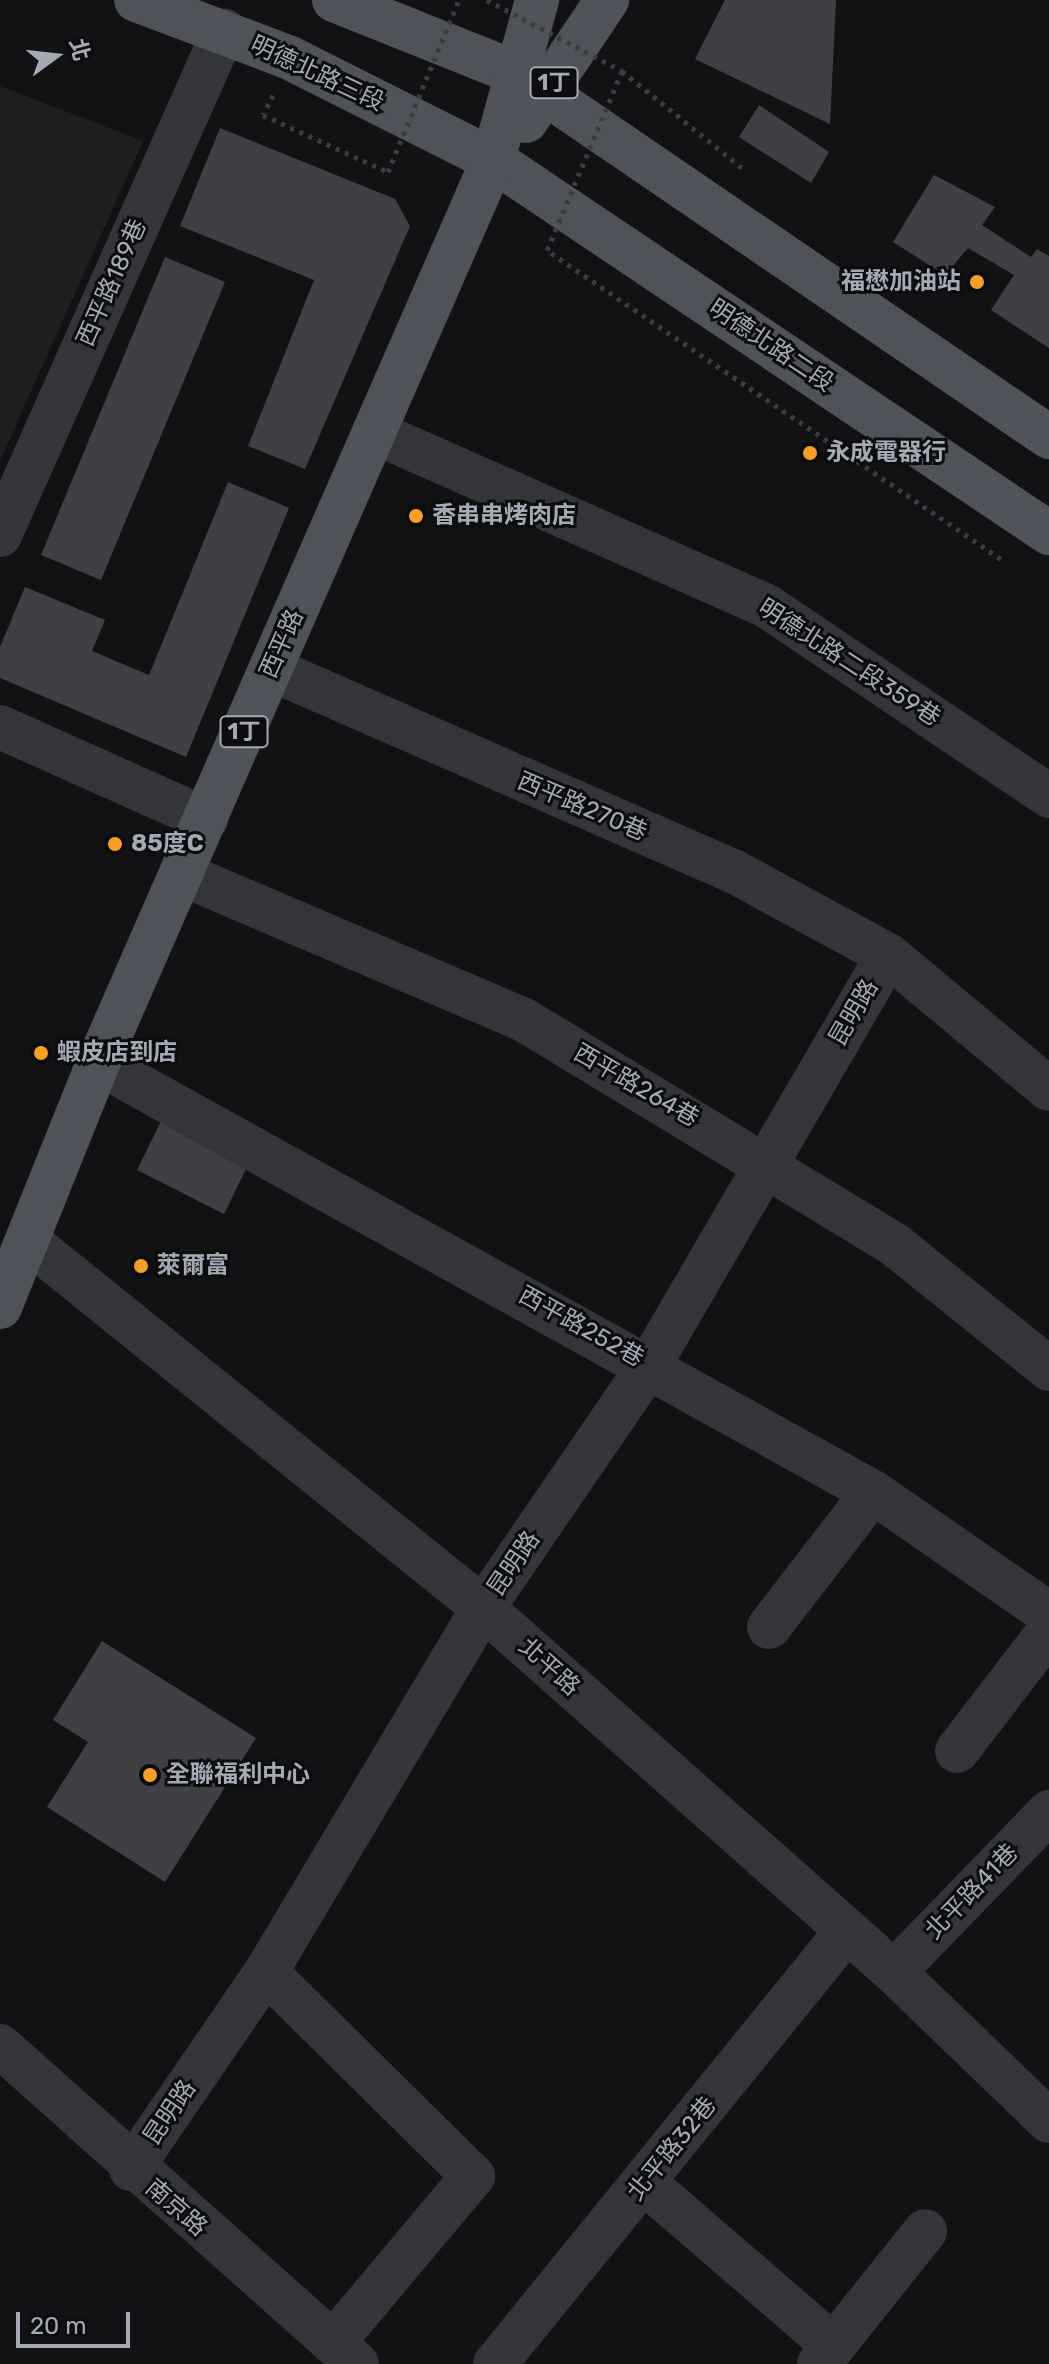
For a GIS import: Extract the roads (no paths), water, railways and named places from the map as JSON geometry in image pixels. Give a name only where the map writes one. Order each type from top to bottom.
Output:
[{"type":"main road","name":"明德北路三段","points":[[136,0],[224,31],[493,160]]},
{"type":"main road","points":[[334,0],[529,85],[1049,437]]},
{"type":"main road","name":"西平路","points":[[529,85],[537,0]]},
{"type":"main road","name":"西平路","points":[[3,1290],[27,1240],[98,1063],[493,160],[529,85],[607,0]]},
{"type":"main road","name":"明德北路二段","points":[[493,160],[1049,533]]},
{"type":"street","name":"西平路189巷","points":[[0,535],[224,31]]},
{"type":"street","name":"明德北路二段359巷","points":[[374,432],[768,607],[1049,796]]},
{"type":"street","name":"西平路270巷","points":[[271,669],[735,872],[888,955]]},
{"type":"street","points":[[0,727],[206,819]]},
{"type":"street","name":"西平路264巷","points":[[182,874],[524,1020],[767,1163],[895,1245],[1049,1369]]},
{"type":"street","points":[[888,955],[1049,1089]]},
{"type":"street","name":"昆明路","points":[[131,2169],[266,1972],[483,1608],[650,1364],[888,955]]},
{"type":"street","name":"西平路252巷","points":[[98,1063],[650,1364],[873,1492],[1049,1614]]},
{"type":"street","name":"北平路","points":[[27,1240],[483,1608],[894,1972],[1049,2121]]},
{"type":"street","points":[[769,1627],[873,1492]]},
{"type":"street","points":[[957,1751],[1049,1631]]},
{"type":"street","name":"北平路41巷","points":[[894,1972],[1049,1812]]},
{"type":"street","name":"北平路32巷","points":[[495,2364],[846,1932]]},
{"type":"street","points":[[266,1972],[473,2176],[345,2353]]},
{"type":"street","name":"南京路","points":[[0,2046],[131,2169],[345,2353]]},
{"type":"street","points":[[645,2183],[826,2354],[925,2231]]},
{"type":"place","name":"福懋加油站","points":[[977,282]]},
{"type":"place","name":"永成電器行","points":[[810,453]]},
{"type":"place","name":"香串串烤肉店","points":[[416,516]]},
{"type":"place","name":"85度C","points":[[115,844]]},
{"type":"place","name":"蝦皮店到店","points":[[41,1053]]},
{"type":"place","name":"萊爾富","points":[[141,1266]]},
{"type":"place","name":"全聯福利中心","points":[[150,1775]]}]
